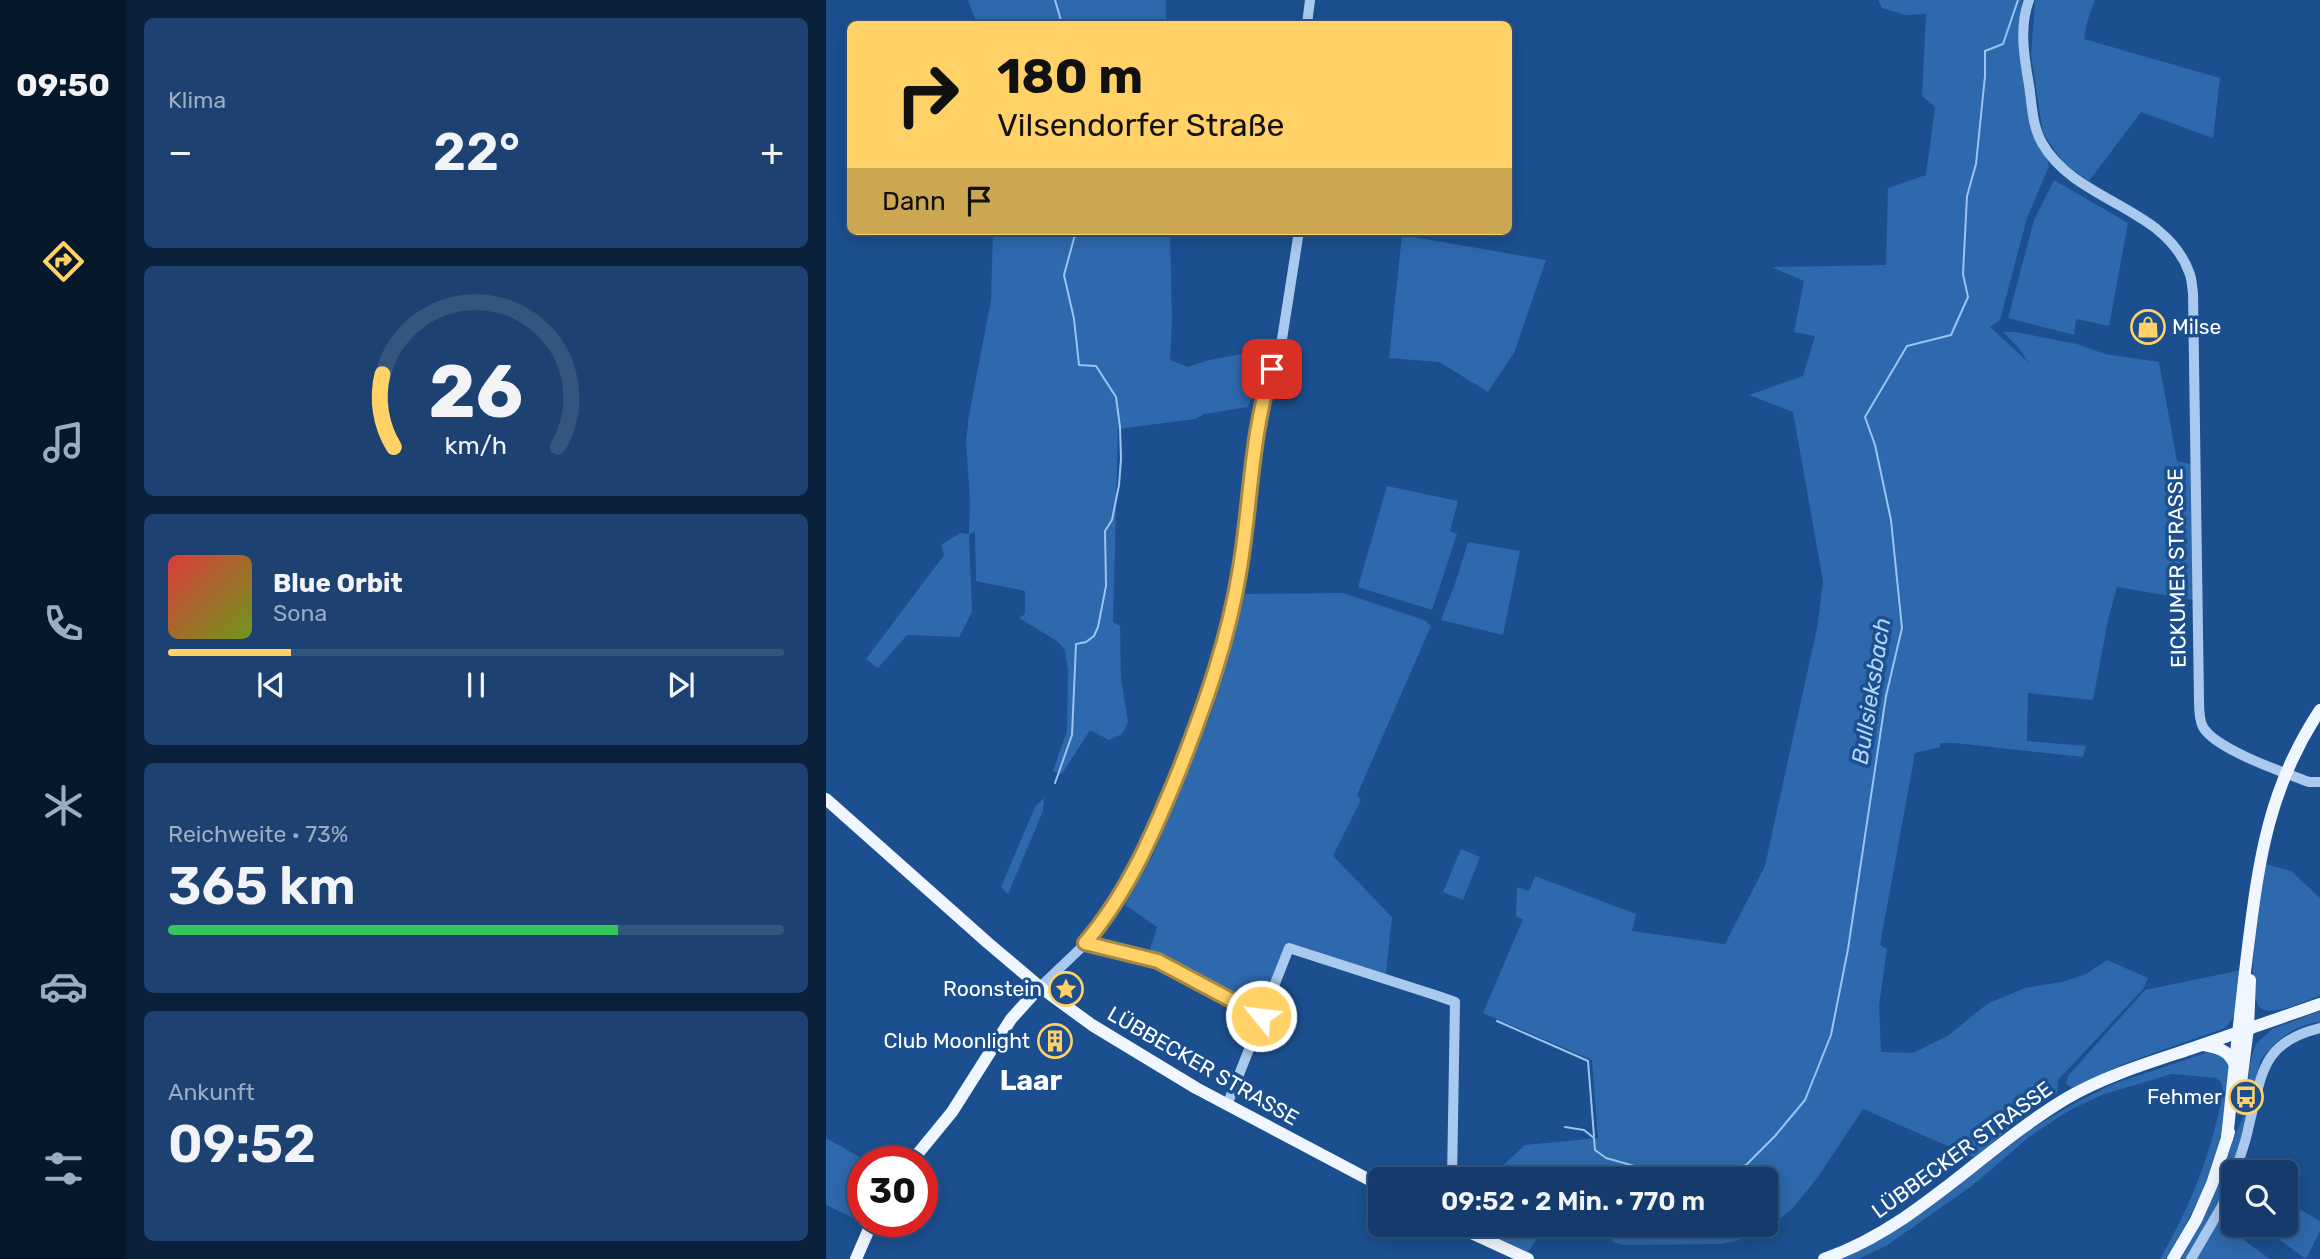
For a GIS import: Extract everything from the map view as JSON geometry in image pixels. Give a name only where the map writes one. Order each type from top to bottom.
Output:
[{"type":"main road","points":[[2174,1259],[2212,1184],[2239,1098],[2251,922],[2258,868],[2286,773],[2320,710]]},
{"type":"main road","name":"LÜBBECKER STRASSE","points":[[826,799],[1041,987],[1126,1047],[1227,1105],[1368,1179]]},
{"type":"main road","points":[[2227,1138],[2235,1065],[2250,1000],[2251,922]]},
{"type":"main road","points":[[924,1146],[962,1097],[1011,1019],[1041,987]]},
{"type":"main road","points":[[2250,1000],[2257,1011],[2275,1019]]},
{"type":"main road","name":"LÜBBECKER STRASSE","points":[[1824,1259],[1875,1236],[1921,1207],[2028,1122],[2069,1097],[2134,1068],[2320,1004]]},
{"type":"main road","points":[[2202,1045],[2229,1054],[2235,1065]]},
{"type":"main road","points":[[856,1259],[866,1237]]},
{"type":"main road","points":[[1480,1237],[1528,1259]]},
{"type":"street","points":[[1307,21],[1310,0]]},
{"type":"street","name":"EICKUMER STRASSE","points":[[2029,0],[2023,33],[2025,65],[2040,141],[2065,172],[2159,230],[2177,251],[2189,272],[2193,293],[2201,725],[2209,737],[2217,742],[2309,782],[2320,782]]},
{"type":"street","points":[[1041,987],[1085,943],[1111,911],[1149,842],[1211,689],[1241,567],[1260,410],[1282,339],[1298,235]]},
{"type":"street","points":[[1085,943],[1158,961],[1261,1016]]},
{"type":"street","points":[[1227,1105],[1289,948],[1455,1002],[1452,1167]]},
{"type":"street","points":[[2239,1160],[2266,1063],[2273,1053],[2291,1038],[2320,1028]]},
{"type":"street","points":[[2191,1259],[2221,1208]]},
{"type":"shaded area","points":[[968,0],[1166,0],[1166,21],[976,21]]},
{"type":"shaded area","points":[[1878,0],[2022,0],[2019,34],[2034,136],[2049,166],[2027,218],[2000,320],[1990,327],[2029,363],[2003,332],[2016,332],[2077,344],[2105,354],[2159,362],[2177,461],[2191,464],[2193,600],[2117,587],[2093,700],[2028,693],[2027,741],[2086,746],[2083,757],[1955,743],[1940,743],[1940,747],[1915,753],[1880,945],[1887,949],[1879,1005],[1881,1052],[1913,1053],[1949,1035],[1987,1004],[2025,988],[2062,982],[2086,974],[2107,960],[2148,978],[2143,989],[2058,1080],[2057,1094],[2024,1115],[1975,1158],[1863,1109],[1818,1177],[1791,1210],[1778,1220],[1778,1167],[1501,1167],[1525,1145],[1598,1138],[1592,1060],[1483,1013],[1523,919],[1516,917],[1517,887],[1529,891],[1535,876],[1636,914],[1632,931],[1725,944],[1765,866],[1818,623],[1823,581],[1793,412],[1749,395],[1803,376],[1815,336],[1794,332],[1804,281],[1772,267],[1886,265],[1888,188],[1926,175],[1935,107],[1922,96],[1926,14],[1905,15],[1882,8]]},
{"type":"shaded area","points":[[2035,0],[2095,0],[2084,39],[2220,78],[2213,138],[2141,112],[2089,181],[2064,164],[2043,133],[2031,55]]},
{"type":"shaded area","points":[[2054,180],[2128,223],[2109,326],[2076,319],[2074,335],[2008,318],[2034,220]]},
{"type":"shaded area","points":[[993,235],[1170,235],[1170,360],[1188,367],[1209,360],[1265,350],[1259,379],[1248,407],[1204,414],[1195,419],[1118,429],[1113,622],[1120,626],[1121,678],[1128,722],[1122,734],[1109,740],[1090,730],[1062,774],[1053,771],[1067,731],[1068,671],[1065,650],[1057,641],[1019,618],[1025,614],[1025,591],[976,581],[975,531],[969,535],[972,612],[959,637],[907,635],[878,668],[866,659],[944,555],[941,545],[960,533],[969,534],[966,442],[991,300]]},
{"type":"shaded area","points":[[1402,235],[1546,260],[1514,353],[1488,392],[1439,362],[1389,358]]},
{"type":"shaded area","points":[[1387,486],[1458,501],[1450,531],[1457,534],[1432,610],[1358,587]]},
{"type":"shaded area","points":[[1468,542],[1520,551],[1503,635],[1441,620]]},
{"type":"shaded area","points":[[1343,593],[1424,620],[1431,626],[1357,795],[1361,800],[1333,856],[1392,917],[1385,982],[1290,951],[1265,1014],[1148,956],[1157,927],[1125,905],[1154,853],[1211,714],[1242,594]]},
{"type":"shaded area","points":[[1044,798],[1043,811],[1008,894],[1001,887],[1035,807]]},
{"type":"shaded area","points":[[1461,849],[1480,857],[1463,900],[1443,892]]},
{"type":"shaded area","points":[[2265,864],[2291,871],[2320,898],[2320,996],[2291,1007],[2268,1011],[2262,1009],[2256,1001],[2253,985],[2254,941]]},
{"type":"shaded area","points":[[2241,970],[2234,1017],[2225,1028],[2126,1063],[2073,1088],[2066,1084],[2068,1076],[2145,990]]},
{"type":"shaded area","points":[[2320,1011],[2320,1022],[2302,1026],[2286,1035],[2261,1060],[2237,1156],[2235,1160],[2225,1160],[2243,1118],[2250,1086],[2248,1077],[2251,1059],[2256,1044],[2272,1029]]},
{"type":"shaded area","points":[[2212,1051],[2225,1056],[2231,1070],[2221,1139],[2210,1174],[2166,1259],[2160,1259],[2182,1219],[2207,1156],[2223,1090],[2221,1082],[2216,1078],[2172,1074],[2104,1094],[2068,1111],[2029,1137],[1973,1185],[1886,1246],[1858,1259],[1840,1259],[1878,1240],[1928,1209],[2031,1129],[2073,1104],[2113,1084]]},
{"type":"shaded area","points":[[826,1138],[847,1150],[847,1215],[826,1205]]},
{"type":"shaded area","points":[[2221,1171],[2221,1195],[2215,1209],[2187,1259],[2181,1259],[2208,1208]]},
{"type":"shaded area","points":[[2298,1209],[2320,1221],[2320,1231],[2306,1259],[2276,1237],[2298,1237]]},
{"type":"shaded area","points":[[2217,1221],[2221,1224],[2221,1237],[2239,1237],[2270,1259],[2195,1259]]},
{"type":"shaded area","points":[[1494,1237],[1538,1237],[1527,1253]]},
{"type":"shaded area","points":[[1614,1237],[1752,1237],[1722,1244],[1623,1245],[1612,1242]]},
{"type":"waterway","points":[[1055,0],[1061,21]]},
{"type":"waterway","name":"Bullsieksbach","points":[[1985,75],[1985,51],[2003,44],[2018,0]]},
{"type":"waterway","name":"Bullsieksbach","points":[[1565,1127],[1584,1130],[1594,1138],[1595,1150],[1606,1158],[1670,1176],[1718,1175],[1746,1165],[1805,1100],[1831,1035],[1848,949],[1886,696],[1902,628],[1891,520],[1875,445],[1865,417],[1907,346],[1951,335],[1968,297],[1963,274],[1967,196],[1976,164],[1985,76]]},
{"type":"waterway","points":[[1055,783],[1072,735],[1076,644],[1086,642],[1094,636],[1098,627],[1106,586],[1105,531],[1112,520],[1121,459],[1116,397],[1096,366],[1079,365],[1074,319],[1064,275],[1075,235]]},
{"type":"waterway","name":"Bullsieksbach","points":[[1497,1021],[1588,1061],[1594,1136]]},
{"type":"place","name":"Milse","points":[[2148,327]]},
{"type":"place","name":"Roonstein","points":[[1066,989]]},
{"type":"place","name":"Club Moonlight","points":[[1055,1041]]},
{"type":"place","name":"Fehmer","points":[[2246,1097]]},
{"type":"district","name":"Laar","points":[[1031,1080]]},
{"type":"route","points":[[1261,1016],[1158,961],[1085,943],[1111,911],[1149,842],[1211,689],[1241,567],[1260,410],[1272,369]]}]
